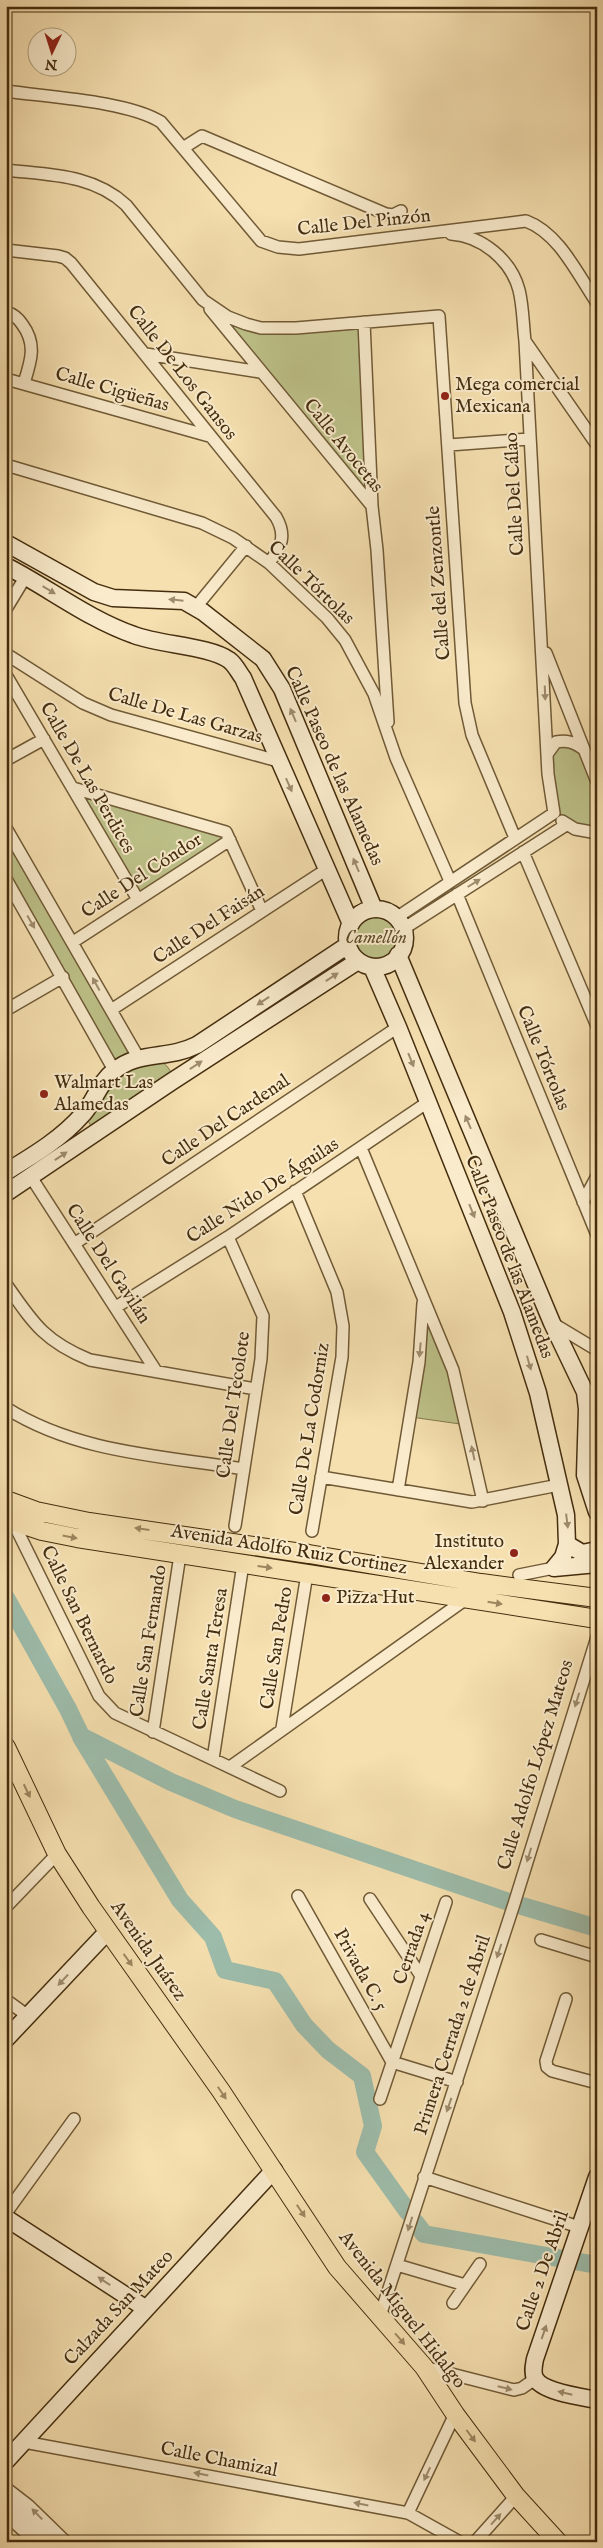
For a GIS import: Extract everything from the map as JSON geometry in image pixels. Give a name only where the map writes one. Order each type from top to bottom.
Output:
[{"type":"main road","name":"Avenida Adolfo Ruiz Cortinez","points":[[6,1500],[36,1511],[89,1522],[308,1554],[481,1583],[594,1598]]},
{"type":"main road","name":"Avenida Adolfo Ruiz Cortinez","points":[[10,1521],[77,1538],[597,1619]]},
{"type":"main road","name":"Avenida Juárez","points":[[6,1747],[57,1854],[268,2177]]},
{"type":"main road","name":"Avenida Miguel Hidalgo","points":[[268,2177],[284,2186],[337,2267],[424,2367],[455,2414],[516,2496],[558,2542]]},
{"type":"street","name":"Calle Del Pinzón","points":[[6,91],[140,111],[161,122],[261,241],[278,247],[300,250],[526,221],[539,226],[557,246],[597,303]]},
{"type":"street","points":[[183,148],[202,136],[386,214],[393,215],[401,211]]},
{"type":"street","name":"Calle Avocetas","points":[[6,170],[81,180],[113,193],[126,206],[260,372],[372,506],[377,550],[388,733]]},
{"type":"street","name":"Calle Del Cálao","points":[[416,236],[459,235],[478,241],[491,249],[504,262],[516,284],[525,341],[550,796],[554,813]]},
{"type":"street","name":"Calle De Los Gansos","points":[[6,250],[65,258],[146,354],[281,526],[283,535],[281,547],[268,563]]},
{"type":"street","points":[[203,300],[228,317],[261,328],[296,328],[364,322],[372,506]]},
{"type":"street","points":[[6,312],[10,313],[21,323],[32,343],[31,360],[24,384]]},
{"type":"street","name":"Calle del Zenzontle","points":[[364,322],[439,316],[467,720],[515,838]]},
{"type":"street","points":[[525,341],[597,445]]},
{"type":"street","points":[[146,354],[260,372]]},
{"type":"street","name":"Calle Cigüeñas","points":[[6,379],[209,436]]},
{"type":"street","points":[[449,444],[529,439]]},
{"type":"street","name":"Calle Tórtolas","points":[[6,465],[188,518],[218,530],[246,546],[268,563],[327,618],[345,640],[374,694],[396,758],[450,881]]},
{"type":"street","name":"Calle Paseo de las Alamedas","points":[[6,543],[94,592],[112,598],[184,601],[196,607],[263,660],[282,689],[374,910]]},
{"type":"street","points":[[196,607],[246,546]]},
{"type":"street","points":[[6,566],[84,611],[131,634],[211,653],[231,662],[243,678],[351,924]]},
{"type":"street","points":[[6,609],[26,576]]},
{"type":"street","points":[[84,611],[94,592]]},
{"type":"street","name":"Calle Del Cálao","points":[[543,644],[582,748],[597,782]]},
{"type":"street","points":[[231,662],[245,645]]},
{"type":"street","name":"Calle De Las Garzas","points":[[6,654],[83,703],[111,715],[278,761]]},
{"type":"street","name":"Calle De Las Perdices","points":[[6,675],[138,898]]},
{"type":"street","points":[[6,760],[44,739]]},
{"type":"street","points":[[548,754],[550,746],[556,742],[570,741],[582,748]]},
{"type":"street","points":[[73,788],[226,832],[262,911]]},
{"type":"street","points":[[400,923],[450,881],[554,813],[566,825],[597,833]]},
{"type":"street","points":[[400,923],[457,894],[566,825]]},
{"type":"street","points":[[6,828],[111,1010],[144,1057],[162,1061],[168,1066],[172,1082]]},
{"type":"street","name":"Calle Del Cóndor","points":[[72,942],[230,840]]},
{"type":"street","points":[[523,852],[597,1026]]},
{"type":"street","name":"Calle Del Faisán","points":[[111,1010],[327,869]]},
{"type":"street","points":[[6,879],[114,1070]]},
{"type":"street","name":"Calle Tórtolas","points":[[457,894],[597,1235]]},
{"type":"street","points":[[6,1193],[172,1082],[365,964],[384,966],[393,962],[404,947],[400,923],[386,911],[374,910],[357,917],[348,931],[348,945],[365,964]]},
{"type":"street","points":[[6,1172],[61,1137],[84,1113],[105,1079],[114,1070],[144,1057],[186,1051],[348,945]]},
{"type":"street","name":"Calle Paseo de las Alamedas","points":[[398,955],[552,1323],[585,1392],[592,1440],[585,1475],[597,1512]]},
{"type":"street","name":"Calle Paseo de las Alamedas","points":[[365,964],[398,1027],[512,1312],[538,1393],[566,1515],[567,1544],[563,1557],[554,1568]]},
{"type":"street","points":[[6,1010],[62,977]]},
{"type":"street","name":"Calle Del Cardenal","points":[[74,1244],[398,1027]]},
{"type":"street","name":"Calle Nido De Águilas","points":[[116,1307],[228,1237],[428,1102]]},
{"type":"street","points":[[84,1113],[92,1128],[102,1129]]},
{"type":"street","points":[[361,1148],[423,1302],[453,1370],[483,1501]]},
{"type":"street","points":[[583,1202],[597,1176]]},
{"type":"street","name":"Calle Del Gavilán","points":[[31,1177],[156,1371]]},
{"type":"street","name":"Calle De La Codorniz","points":[[295,1191],[337,1292],[343,1326],[342,1357],[312,1531]]},
{"type":"street","name":"Calle Del Tecolote","points":[[228,1237],[263,1316],[263,1339],[235,1526]]},
{"type":"street","points":[[6,1284],[33,1323],[47,1338],[69,1352],[90,1360],[256,1389]]},
{"type":"street","points":[[398,1490],[419,1362],[423,1302]]},
{"type":"street","points":[[552,1323],[597,1350]]},
{"type":"street","points":[[6,1408],[29,1423],[62,1436],[102,1447],[244,1469]]},
{"type":"street","points":[[322,1477],[460,1501],[483,1501],[559,1485]]},
{"type":"street","name":"Calle San Bernardo","points":[[10,1521],[99,1696],[115,1713],[280,1791]]},
{"type":"street","points":[[567,1544],[582,1553],[597,1550]]},
{"type":"street","name":"Calle San Fernando","points":[[153,1732],[180,1555]]},
{"type":"street","name":"Calle Santa Teresa","points":[[213,1760],[243,1564]]},
{"type":"street","points":[[520,1575],[554,1568],[597,1564]]},
{"type":"street","name":"Calle San Pedro","points":[[282,1728],[307,1574]]},
{"type":"street","points":[[230,1767],[466,1598]]},
{"type":"street","name":"Calle Adolfo López Mateos","points":[[514,1904],[597,1637]]},
{"type":"street","points":[[6,1907],[57,1854]]},
{"type":"street","name":"Privada C. 5","points":[[298,1896],[392,2062]]},
{"type":"street","points":[[370,1899],[421,1976]]},
{"type":"street","name":"Cerrada 4","points":[[380,2099],[446,1902]]},
{"type":"street","name":"Primera Cerrada 2 de Abril","points":[[380,2316],[514,1904]]},
{"type":"street","points":[[6,2039],[108,1931]]},
{"type":"street","points":[[541,1940],[597,1957]]},
{"type":"street","points":[[566,1999],[546,2061],[546,2067],[552,2071],[597,2083]]},
{"type":"street","points":[[6,2000],[28,2016]]},
{"type":"street","points":[[392,2062],[457,2082]]},
{"type":"street","points":[[6,2213],[74,2119]]},
{"type":"street","name":"Calzada San Mateo","points":[[6,2461],[145,2308],[268,2177]]},
{"type":"street","points":[[424,2177],[579,2226]]},
{"type":"street","name":"Calle 2 De Abril","points":[[535,2379],[533,2370],[534,2359],[597,2177]]},
{"type":"street","points":[[6,2218],[145,2308]]},
{"type":"street","points":[[453,2303],[480,2264]]},
{"type":"street","points":[[397,2265],[465,2285]]},
{"type":"street","points":[[424,2367],[514,2390],[522,2388],[535,2379],[545,2387],[597,2400]]},
{"type":"street","points":[[408,2513],[455,2414]]},
{"type":"street","name":"Calle Chamizal","points":[[24,2442],[408,2513],[460,2542]]},
{"type":"street","points":[[7,2492],[50,2542]]},
{"type":"street","points":[[7,2492],[66,2542]]},
{"type":"street","points":[[476,2542],[516,2496]]},
{"type":"street","points":[[6,2515],[36,2542]]},
{"type":"green space","points":[[203,300],[246,324],[364,322],[372,506]]},
{"type":"green space","points":[[556,742],[582,748],[597,782],[597,833],[566,825],[554,813],[550,746]]},
{"type":"green space","points":[[73,788],[226,832],[230,840],[137,898]]},
{"type":"green space","points":[[6,828],[138,1057],[161,1062],[165,1064],[171,1073],[92,1128],[84,1113],[114,1070],[6,879]]},
{"type":"green space","name":"Camellón","points":[[370,910],[382,910],[392,914],[400,922],[404,938],[400,954],[392,962],[382,966],[370,966],[360,962],[352,954],[348,944],[348,932],[352,922],[360,914]]},
{"type":"green space","points":[[423,1302],[467,1425],[411,1417]]},
{"type":"waterway","points":[[6,1598],[81,1736],[171,1782],[235,1809],[506,1901]]},
{"type":"waterway","points":[[81,1737],[180,1900],[213,1937],[225,1970],[275,1981],[304,2025],[328,2050],[362,2076],[373,2126],[365,2152],[408,2212]]},
{"type":"waterway","points":[[522,1906],[597,1928]]},
{"type":"waterway","points":[[415,2222],[424,2234],[597,2265]]},
{"type":"place","name":"Mega comercial Mexicana","points":[[445,396]]},
{"type":"place","name":"Walmart Las Alamedas","points":[[44,1094]]},
{"type":"place","name":"Instituto Alexander","points":[[514,1553]]},
{"type":"place","name":"Pizza Hut","points":[[326,1598]]}]
